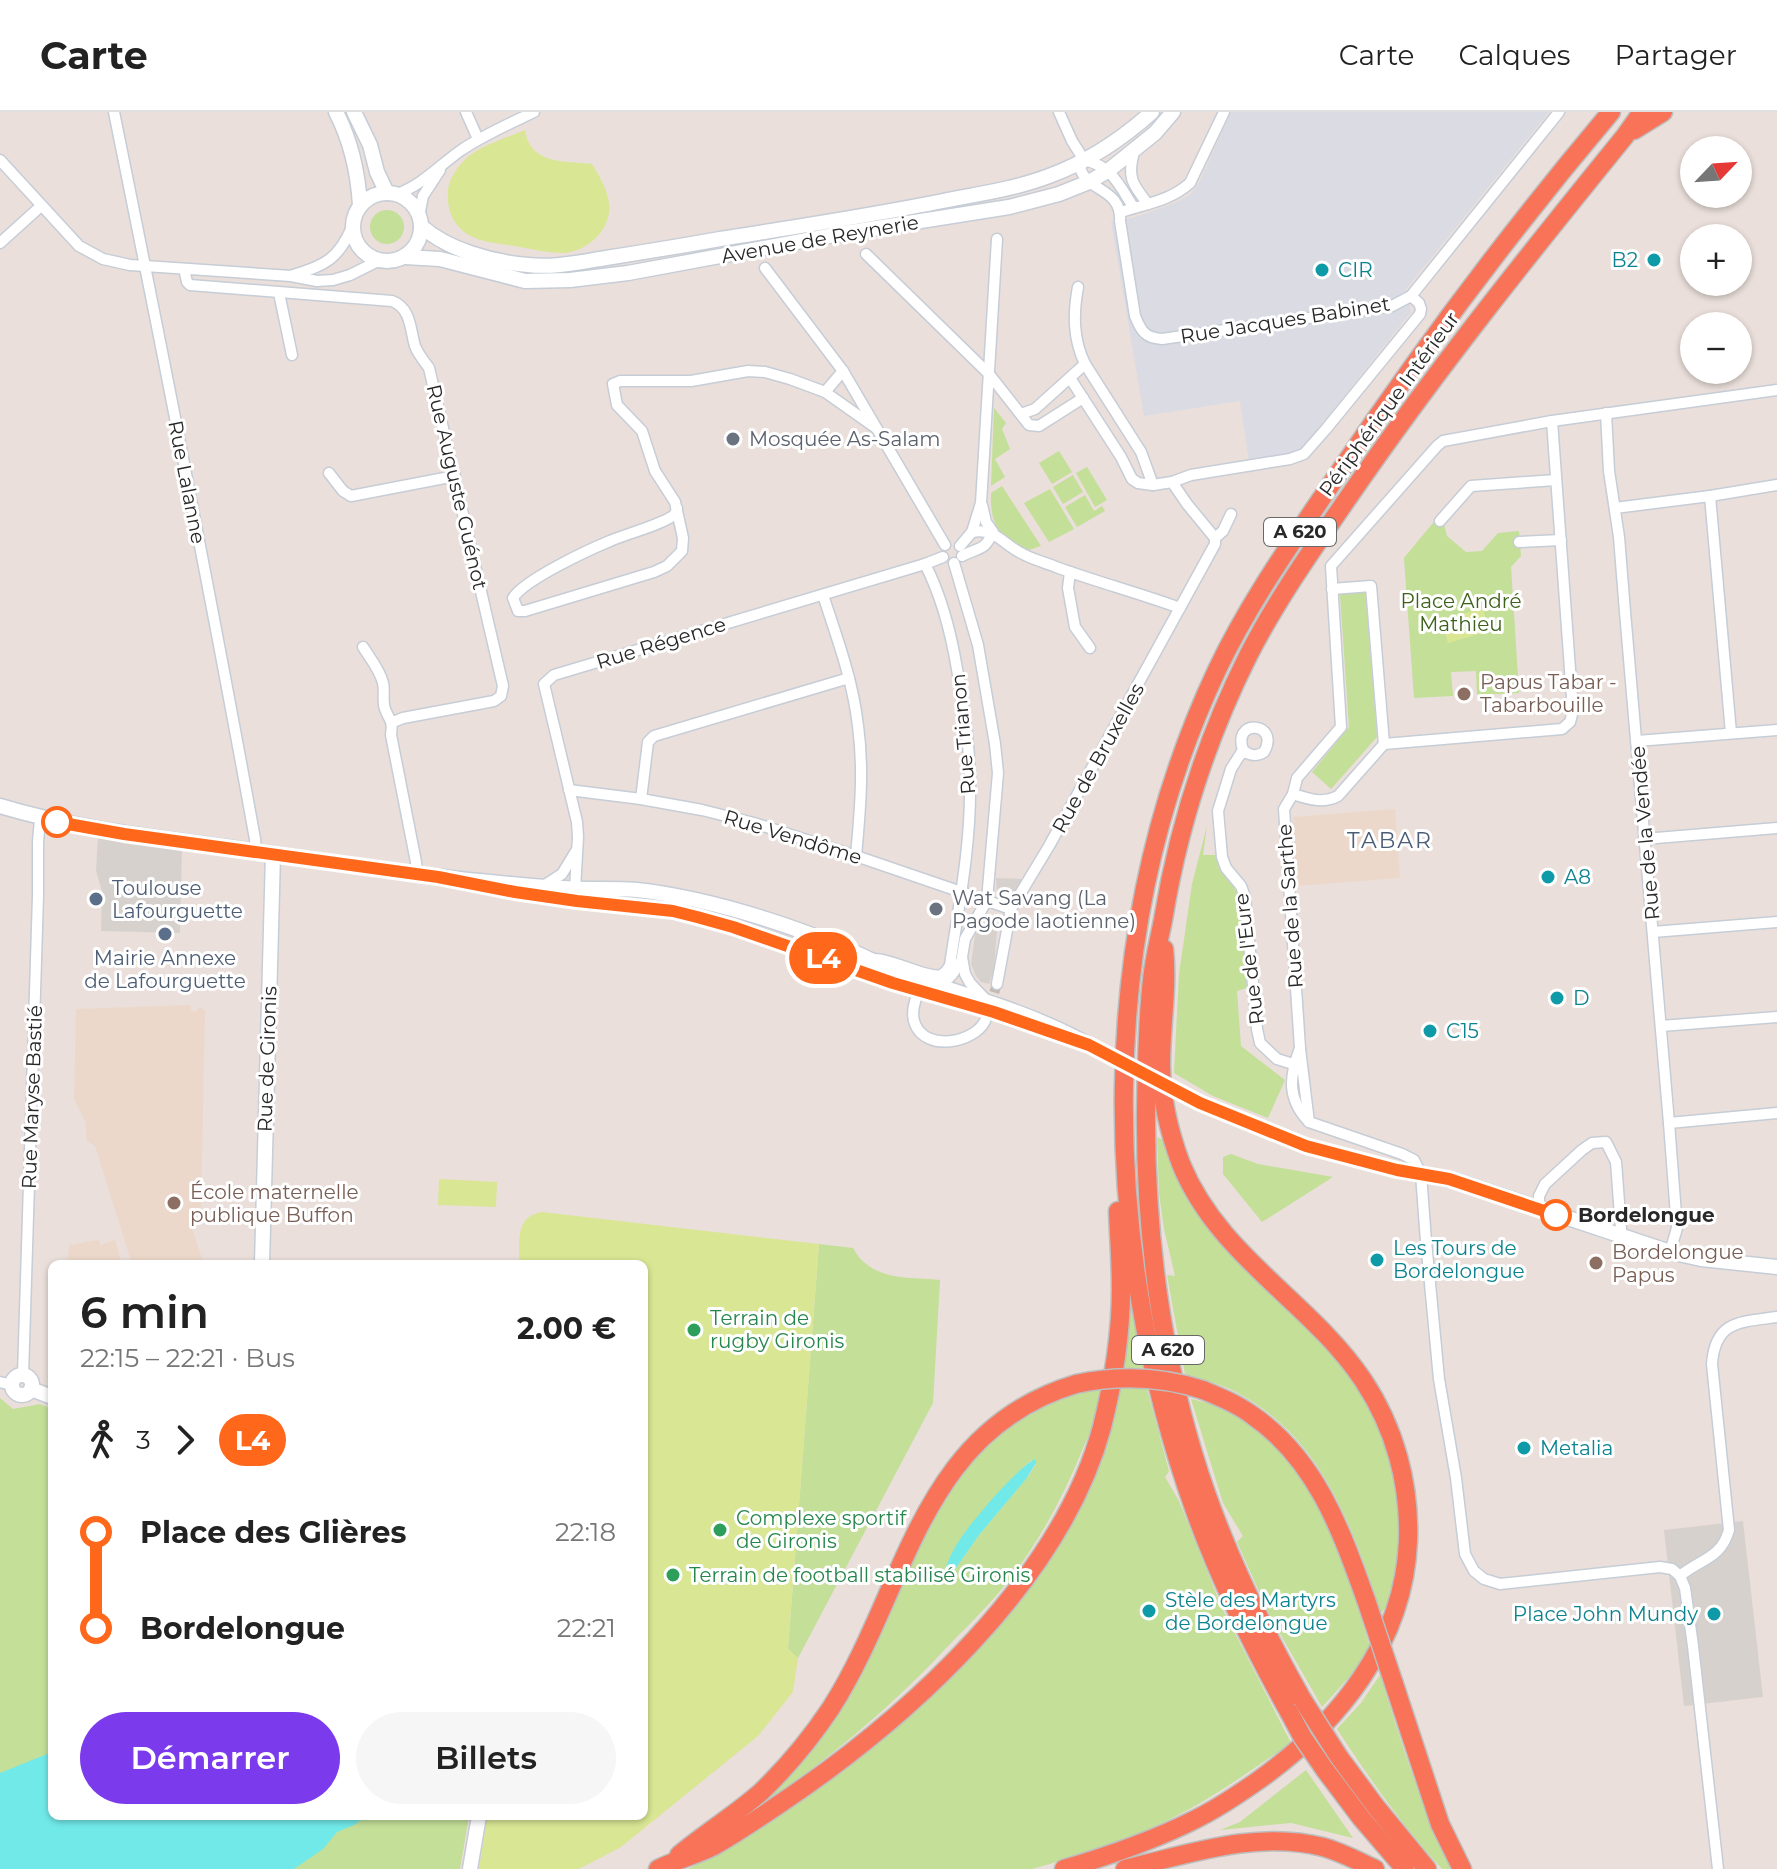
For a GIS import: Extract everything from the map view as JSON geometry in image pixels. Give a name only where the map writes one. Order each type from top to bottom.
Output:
[{"type":"highway","name":"A 620","points":[[1296,1706],[1260,1658],[1215,1563],[1177,1457],[1148,1338],[1125,1181],[1123,1090],[1132,956],[1150,862],[1181,758],[1215,676],[1281,558],[1473,283],[1611,112]]},
{"type":"highway","name":"Périphérique Intérieur","points":[[1427,1869],[1376,1807],[1332,1763],[1296,1706],[1211,1507],[1193,1453],[1159,1304],[1150,1238],[1146,1146],[1152,977],[1181,831],[1203,761],[1225,707],[1275,607],[1400,422],[1642,112]]},
{"type":"highway","points":[[1625,136],[1663,112]]},
{"type":"highway","points":[[1064,1869],[1112,1854],[1196,1819],[1238,1795],[1284,1762],[1319,1730],[1372,1664],[1385,1640],[1405,1580],[1408,1554],[1407,1494],[1400,1460],[1391,1433],[1363,1379],[1319,1328],[1250,1264],[1219,1228],[1199,1200],[1182,1165],[1169,1128],[1161,1065],[1166,968],[1162,926]]},
{"type":"highway","points":[[662,1867],[712,1847],[745,1827],[811,1783],[882,1727],[967,1647],[1004,1605],[1039,1557],[1083,1479],[1109,1397],[1116,1361],[1121,1291],[1117,1202],[1125,1181]]},
{"type":"highway","points":[[662,1867],[760,1792],[805,1744],[847,1680],[918,1528],[961,1460],[1000,1421],[1047,1394],[1107,1378],[1142,1378],[1170,1381],[1203,1390],[1252,1415],[1281,1438],[1321,1491],[1336,1520],[1366,1600],[1435,1811],[1462,1869]]},
{"type":"highway","name":"A 620","points":[[1332,1763],[1362,1819],[1405,1869]]},
{"type":"highway","points":[[1125,1869],[1247,1842],[1275,1841],[1302,1842],[1326,1848],[1375,1869]]},
{"type":"main road","points":[[336,112],[358,179],[360,205]]},
{"type":"main road","points":[[354,112],[370,145],[377,172],[392,193]]},
{"type":"main road","name":"Avenue de Reynerie","points":[[420,221],[444,242],[479,255],[526,265],[552,266],[929,204],[1024,185],[1084,160],[1135,128],[1152,112]]},
{"type":"main road","name":"Avenue de Reynerie","points":[[405,257],[440,259],[525,281],[570,280],[1009,207],[1059,194],[1089,182],[1134,152],[1173,112]]},
{"type":"main road","points":[[392,193],[408,200],[420,221],[419,241],[405,257],[395,261],[378,261],[362,252],[353,236],[354,215],[368,198],[392,193]]},
{"type":"main road","points":[[0,806],[40,819],[114,832],[438,877],[542,887],[634,890],[694,900],[797,930],[871,959],[925,986],[1089,1045]]},
{"type":"main road","name":"Rue de Gironis","points":[[262,1260],[273,854]]},
{"type":"main road","points":[[438,877],[562,899],[673,911],[733,927],[893,983],[925,986],[1045,1022],[1200,1103],[1306,1146],[1397,1170],[1457,1181],[1670,1252],[1701,1259],[1777,1267]]},
{"type":"main road","points":[[11,1381],[14,1392],[19,1395],[43,1393]]},
{"type":"main road","points":[[470,1869],[478,1820]]},
{"type":"street","name":"Rue Lalanne","points":[[114,112],[252,818],[256,852]]},
{"type":"street","points":[[466,112],[478,139]]},
{"type":"street","points":[[392,193],[414,187],[478,139],[534,112]]},
{"type":"street","points":[[1059,112],[1084,160],[1109,170],[1134,208]]},
{"type":"street","points":[[1084,160],[1081,173],[1111,196],[1121,212],[1168,198],[1190,183],[1224,112]]},
{"type":"street","name":"Rue Jacques Babinet","points":[[1121,212],[1135,316],[1144,334],[1152,339],[1392,306],[1411,296],[1559,112]]},
{"type":"street","points":[[1134,152],[1129,167],[1130,178],[1148,204]]},
{"type":"street","points":[[0,160],[79,246],[91,254],[115,262],[291,276],[317,281],[350,275],[378,261]]},
{"type":"street","points":[[420,221],[423,196],[443,165]]},
{"type":"street","points":[[0,243],[41,206]]},
{"type":"street","points":[[291,276],[312,270],[335,256],[352,227]]},
{"type":"street","points":[[955,556],[977,522],[981,503],[997,239]]},
{"type":"street","points":[[866,254],[989,374],[1029,425],[1039,426],[1083,398]]},
{"type":"street","points":[[765,268],[843,371],[945,545],[953,542],[978,645],[995,744],[997,787],[987,900],[965,939],[962,957],[953,975],[946,981],[925,986],[913,1016],[920,1033],[941,1042],[973,1034],[985,1021]]},
{"type":"street","name":"Rue Auguste Guénot","points":[[184,269],[190,285],[392,301],[399,303],[407,316],[416,349],[429,368],[503,686],[501,696],[494,701],[393,722]]},
{"type":"street","points":[[1078,287],[1074,312],[1077,348],[1141,452],[1153,485]]},
{"type":"street","points":[[279,293],[292,355]]},
{"type":"street","points":[[1070,378],[1132,479],[1138,483],[1153,485],[1172,482],[1191,475],[1290,459],[1304,454],[1420,314],[1419,303],[1411,296]]},
{"type":"street","points":[[1021,414],[1035,409],[1085,364]]},
{"type":"street","points":[[677,508],[674,515],[665,520],[610,541],[531,581],[513,598],[518,611],[654,572],[667,566],[682,551],[683,538],[677,508],[651,461],[642,431],[617,405],[613,384],[620,381],[691,381],[748,371],[765,372],[825,392],[876,428]]},
{"type":"street","points":[[825,392],[843,371]]},
{"type":"street","name":"Rue de la Sarthe","points":[[1293,1064],[1300,1048],[1284,809],[1293,794],[1297,778],[1341,727],[1331,566],[1335,560],[1443,441],[1552,421],[1777,390]]},
{"type":"street","name":"Rue de la Vendée","points":[[1606,413],[1669,1123],[1677,1228],[1670,1252]]},
{"type":"street","points":[[1293,794],[1313,801],[1332,800],[1384,744],[1562,729],[1570,722],[1573,711],[1552,421]]},
{"type":"street","points":[[329,473],[351,496],[455,476]]},
{"type":"street","points":[[1440,521],[1471,486],[1556,480]]},
{"type":"street","points":[[1172,482],[1215,538]]},
{"type":"street","points":[[1615,508],[1777,485]]},
{"type":"street","points":[[1710,496],[1731,733]]},
{"type":"street","points":[[981,503],[986,522],[993,532],[1021,554],[1180,608]]},
{"type":"street","name":"Rue de Bruxelles","points":[[997,984],[1011,909],[1049,846],[1215,544],[1215,538],[1223,531],[1231,514]]},
{"type":"street","points":[[972,532],[993,532]]},
{"type":"street","points":[[955,556],[987,545],[993,532]]},
{"type":"street","points":[[1519,542],[1561,540]]},
{"type":"street","name":"Rue Régence","points":[[575,889],[577,822],[544,684],[554,675],[955,556]]},
{"type":"street","name":"Rue Trianon","points":[[871,959],[885,959],[929,974],[942,974],[948,970],[961,892],[969,826],[968,743],[953,647],[940,599],[925,564]]},
{"type":"street","points":[[1070,572],[1068,588],[1075,627],[1090,648]]},
{"type":"street","points":[[1332,589],[1371,586],[1384,744]]},
{"type":"street","points":[[823,595],[849,678],[858,725],[862,767],[856,856]]},
{"type":"street","points":[[363,647],[378,670],[383,684],[385,710],[393,722],[391,735],[417,874]]},
{"type":"street","points":[[641,799],[648,742],[654,736],[849,678]]},
{"type":"street","points":[[1637,741],[1777,730]]},
{"type":"street","name":"Rue de l'Eure","points":[[1243,750],[1231,769],[1220,800],[1222,857],[1245,897],[1260,1043],[1277,1059],[1293,1064]]},
{"type":"street","name":"Rue Vendôme","points":[[569,790],[715,813],[856,856],[1011,909]]},
{"type":"street","name":"Rue Maryse Bastié","points":[[11,1381],[40,819]]},
{"type":"street","points":[[1644,839],[1777,828]]},
{"type":"street","points":[[542,887],[562,874],[577,850]]},
{"type":"street","points":[[562,899],[575,889]]},
{"type":"street","points":[[1653,932],[1777,922]]},
{"type":"street","points":[[962,957],[970,983],[989,1003]]},
{"type":"street","points":[[1661,1026],[1777,1017]]},
{"type":"street","points":[[1300,1048],[1309,1122]]},
{"type":"street","points":[[1293,1064],[1292,1097],[1309,1122],[1402,1154],[1414,1160],[1421,1174],[1440,1388],[1456,1478],[1465,1554],[1474,1571],[1484,1579],[1500,1584],[1660,1567],[1672,1569],[1680,1576],[1685,1588],[1691,1634],[1718,1869]]},
{"type":"street","points":[[1669,1123],[1777,1113]]},
{"type":"street","points":[[1539,1208],[1539,1196],[1545,1184],[1592,1143],[1606,1142],[1616,1162],[1619,1235]]},
{"type":"street","points":[[1680,1576],[1716,1554],[1729,1530],[1712,1364],[1718,1337],[1738,1322],[1777,1317]]},
{"type":"shaded area","points":[[1231,112],[1549,112],[1406,289],[1411,312],[1302,449],[1292,454],[1249,462],[1240,401],[1144,416],[1111,222],[1136,217],[1191,194]]},
{"type":"shaded area","points":[[1395,809],[1400,878],[1297,886],[1293,817]]},
{"type":"shaded area","points":[[98,837],[182,848],[180,933],[101,931],[102,891],[96,871]]},
{"type":"shaded area","points":[[996,878],[1024,879],[1010,901],[1005,901],[997,895]]},
{"type":"shaded area","points":[[988,919],[996,924],[997,929],[994,970],[989,984],[981,982],[971,964],[975,935]]},
{"type":"shaded area","points":[[191,1005],[191,1011],[200,1007],[205,1011],[201,1213],[190,1222],[202,1260],[131,1260],[95,1146],[87,1141],[85,1121],[74,1099],[76,1009]]},
{"type":"shaded area","points":[[98,1240],[101,1245],[115,1240],[121,1260],[68,1260],[69,1245]]},
{"type":"shaded area","name":"Place John Mundy","points":[[1743,1521],[1763,1697],[1684,1706],[1664,1530]]},
{"type":"green space","points":[[525,130],[528,141],[541,155],[560,161],[592,164],[603,183],[609,204],[607,222],[597,237],[582,248],[558,253],[488,242],[469,235],[453,218],[448,203],[448,187],[458,167],[482,148]]},
{"type":"green space","points":[[387,210],[399,215],[404,227],[399,239],[387,244],[375,239],[370,227],[375,215]]},
{"type":"green space","points":[[994,408],[1006,423],[1002,429],[1010,449],[995,459],[1005,477],[991,486]]},
{"type":"green space","points":[[1059,451],[1072,472],[1052,484],[1039,463]]},
{"type":"green space","points":[[1087,467],[1107,500],[1095,507],[1076,473]]},
{"type":"green space","points":[[1073,475],[1083,492],[1063,504],[1053,487]]},
{"type":"green space","points":[[1002,486],[1041,546],[1029,550],[1010,541],[998,529],[992,514],[991,493]]},
{"type":"green space","points":[[1050,489],[1074,529],[1049,542],[1024,503]]},
{"type":"green space","points":[[1085,495],[1094,511],[1102,506],[1105,511],[1077,527],[1065,507]]},
{"type":"green space","name":"Place André Mathieu","points":[[1437,518],[1444,524],[1447,536],[1466,552],[1482,551],[1498,533],[1519,531],[1521,556],[1511,567],[1519,693],[1477,695],[1476,671],[1451,672],[1453,696],[1414,698],[1404,558]]},
{"type":"green space","points":[[1366,592],[1377,737],[1331,789],[1312,772],[1349,727],[1340,594]]},
{"type":"green space","points":[[1483,608],[1489,631],[1448,643],[1441,620]]},
{"type":"green space","points":[[1207,826],[1203,855],[1218,855],[1221,867],[1240,898],[1247,988],[1237,991],[1241,1046],[1285,1080],[1268,1118],[1213,1096],[1174,1073],[1179,974],[1192,884]]},
{"type":"green space","points":[[1157,1137],[1163,1140],[1175,1172],[1190,1197],[1345,1370],[1376,1418],[1389,1452],[1399,1508],[1396,1580],[1391,1598],[1381,1613],[1344,1515],[1311,1457],[1289,1431],[1263,1409],[1232,1390],[1185,1374],[1167,1275],[1175,1276],[1159,1193]]},
{"type":"green space","points":[[1231,1154],[1258,1164],[1333,1177],[1262,1222],[1223,1174],[1223,1157]]},
{"type":"green space","points":[[439,1179],[497,1182],[496,1207],[438,1205]]},
{"type":"green space","name":"Complexe sportif de Gironis","points":[[542,1212],[819,1244],[788,1649],[798,1658],[793,1692],[758,1736],[621,1847],[579,1869],[479,1869],[486,1820],[648,1820],[648,1260],[519,1260],[520,1232],[533,1215]]},
{"type":"green space","points":[[819,1244],[853,1248],[861,1259],[880,1272],[940,1280],[933,1403],[798,1658],[788,1649]]},
{"type":"green space","points":[[1129,1305],[1132,1306],[1144,1368],[1123,1368]]},
{"type":"green space","points":[[1119,1388],[1147,1389],[1169,1471],[1165,1477],[1179,1501],[1222,1608],[1291,1743],[1224,1788],[1164,1822],[1109,1845],[1032,1869],[688,1869],[826,1782],[1049,1557],[1094,1477],[1109,1434]]},
{"type":"green space","points":[[1100,1390],[1097,1413],[1065,1489],[1036,1542],[1001,1590],[934,1661],[876,1716],[814,1767],[771,1798],[768,1796],[784,1780],[932,1518],[970,1464],[1001,1432],[1037,1407],[1062,1397]],"holes":[[[1032,1460],[1036,1464],[947,1581],[943,1579],[952,1554],[974,1521],[1024,1467]]]},
{"type":"green space","points":[[0,1398],[13,1409],[40,1404],[48,1407],[48,1820],[468,1820],[460,1869],[0,1869]]},
{"type":"green space","points":[[1191,1399],[1227,1410],[1258,1430],[1284,1454],[1305,1481],[1322,1512],[1349,1578],[1370,1647],[1351,1675],[1322,1707],[1271,1618],[1237,1542],[1243,1536],[1223,1503]]},
{"type":"green space","points":[[1380,1675],[1421,1798],[1452,1869],[1442,1869],[1413,1835],[1337,1729],[1361,1703]]},
{"type":"green space","points":[[1306,1770],[1353,1838],[1291,1823],[1220,1830],[1240,1822]]},
{"type":"water","points":[[1035,1459],[1036,1463],[1026,1479],[944,1582],[942,1579],[948,1561],[963,1535],[1005,1485]]},
{"type":"water","points":[[48,1754],[48,1820],[361,1820],[337,1832],[323,1849],[294,1869],[0,1869],[0,1773]]},
{"type":"tunnel","points":[[985,1021],[997,984]]},
{"type":"bus line","name":"L4","points":[[57,822],[438,877],[577,901],[673,911],[697,917],[1089,1045],[1200,1103],[1306,1146],[1397,1170],[1449,1179],[1556,1215]]},
{"type":"place","name":"B2","points":[[1654,260]]},
{"type":"place","name":"CIR","points":[[1322,270]]},
{"type":"place","name":"Mosquée As-Salam","points":[[733,439]]},
{"type":"place","name":"Papus Tabar - Tabarbouille","points":[[1464,694]]},
{"type":"place","name":"A8","points":[[1548,877]]},
{"type":"place","name":"Toulouse Lafourguette","points":[[96,899]]},
{"type":"place","name":"Wat Savang (La Pagode laotienne)","points":[[936,909]]},
{"type":"place","name":"Mairie Annexe de Lafourguette","points":[[165,934]]},
{"type":"place","name":"D","points":[[1557,998]]},
{"type":"place","name":"C15","points":[[1430,1031]]},
{"type":"place","name":"École maternelle publique Buffon","points":[[174,1203]]},
{"type":"place","name":"Bordelongue","points":[[1556,1215]]},
{"type":"place","name":"Les Tours de Bordelongue","points":[[1377,1260]]},
{"type":"place","name":"Bordelongue Papus","points":[[1596,1263]]},
{"type":"place","name":"Terrain de rugby Gironis","points":[[694,1330]]},
{"type":"place","name":"Metalia","points":[[1524,1448]]},
{"type":"place","name":"Complexe sportif de Gironis","points":[[720,1530]]},
{"type":"place","name":"Terrain de football stabilisé Gironis","points":[[673,1575]]},
{"type":"place","name":"Stèle des Martyrs de Bordelongue","points":[[1149,1611]]},
{"type":"place","name":"Place John Mundy","points":[[1714,1614]]},
{"type":"district","name":"TABAR","points":[[1390,840]]}]
